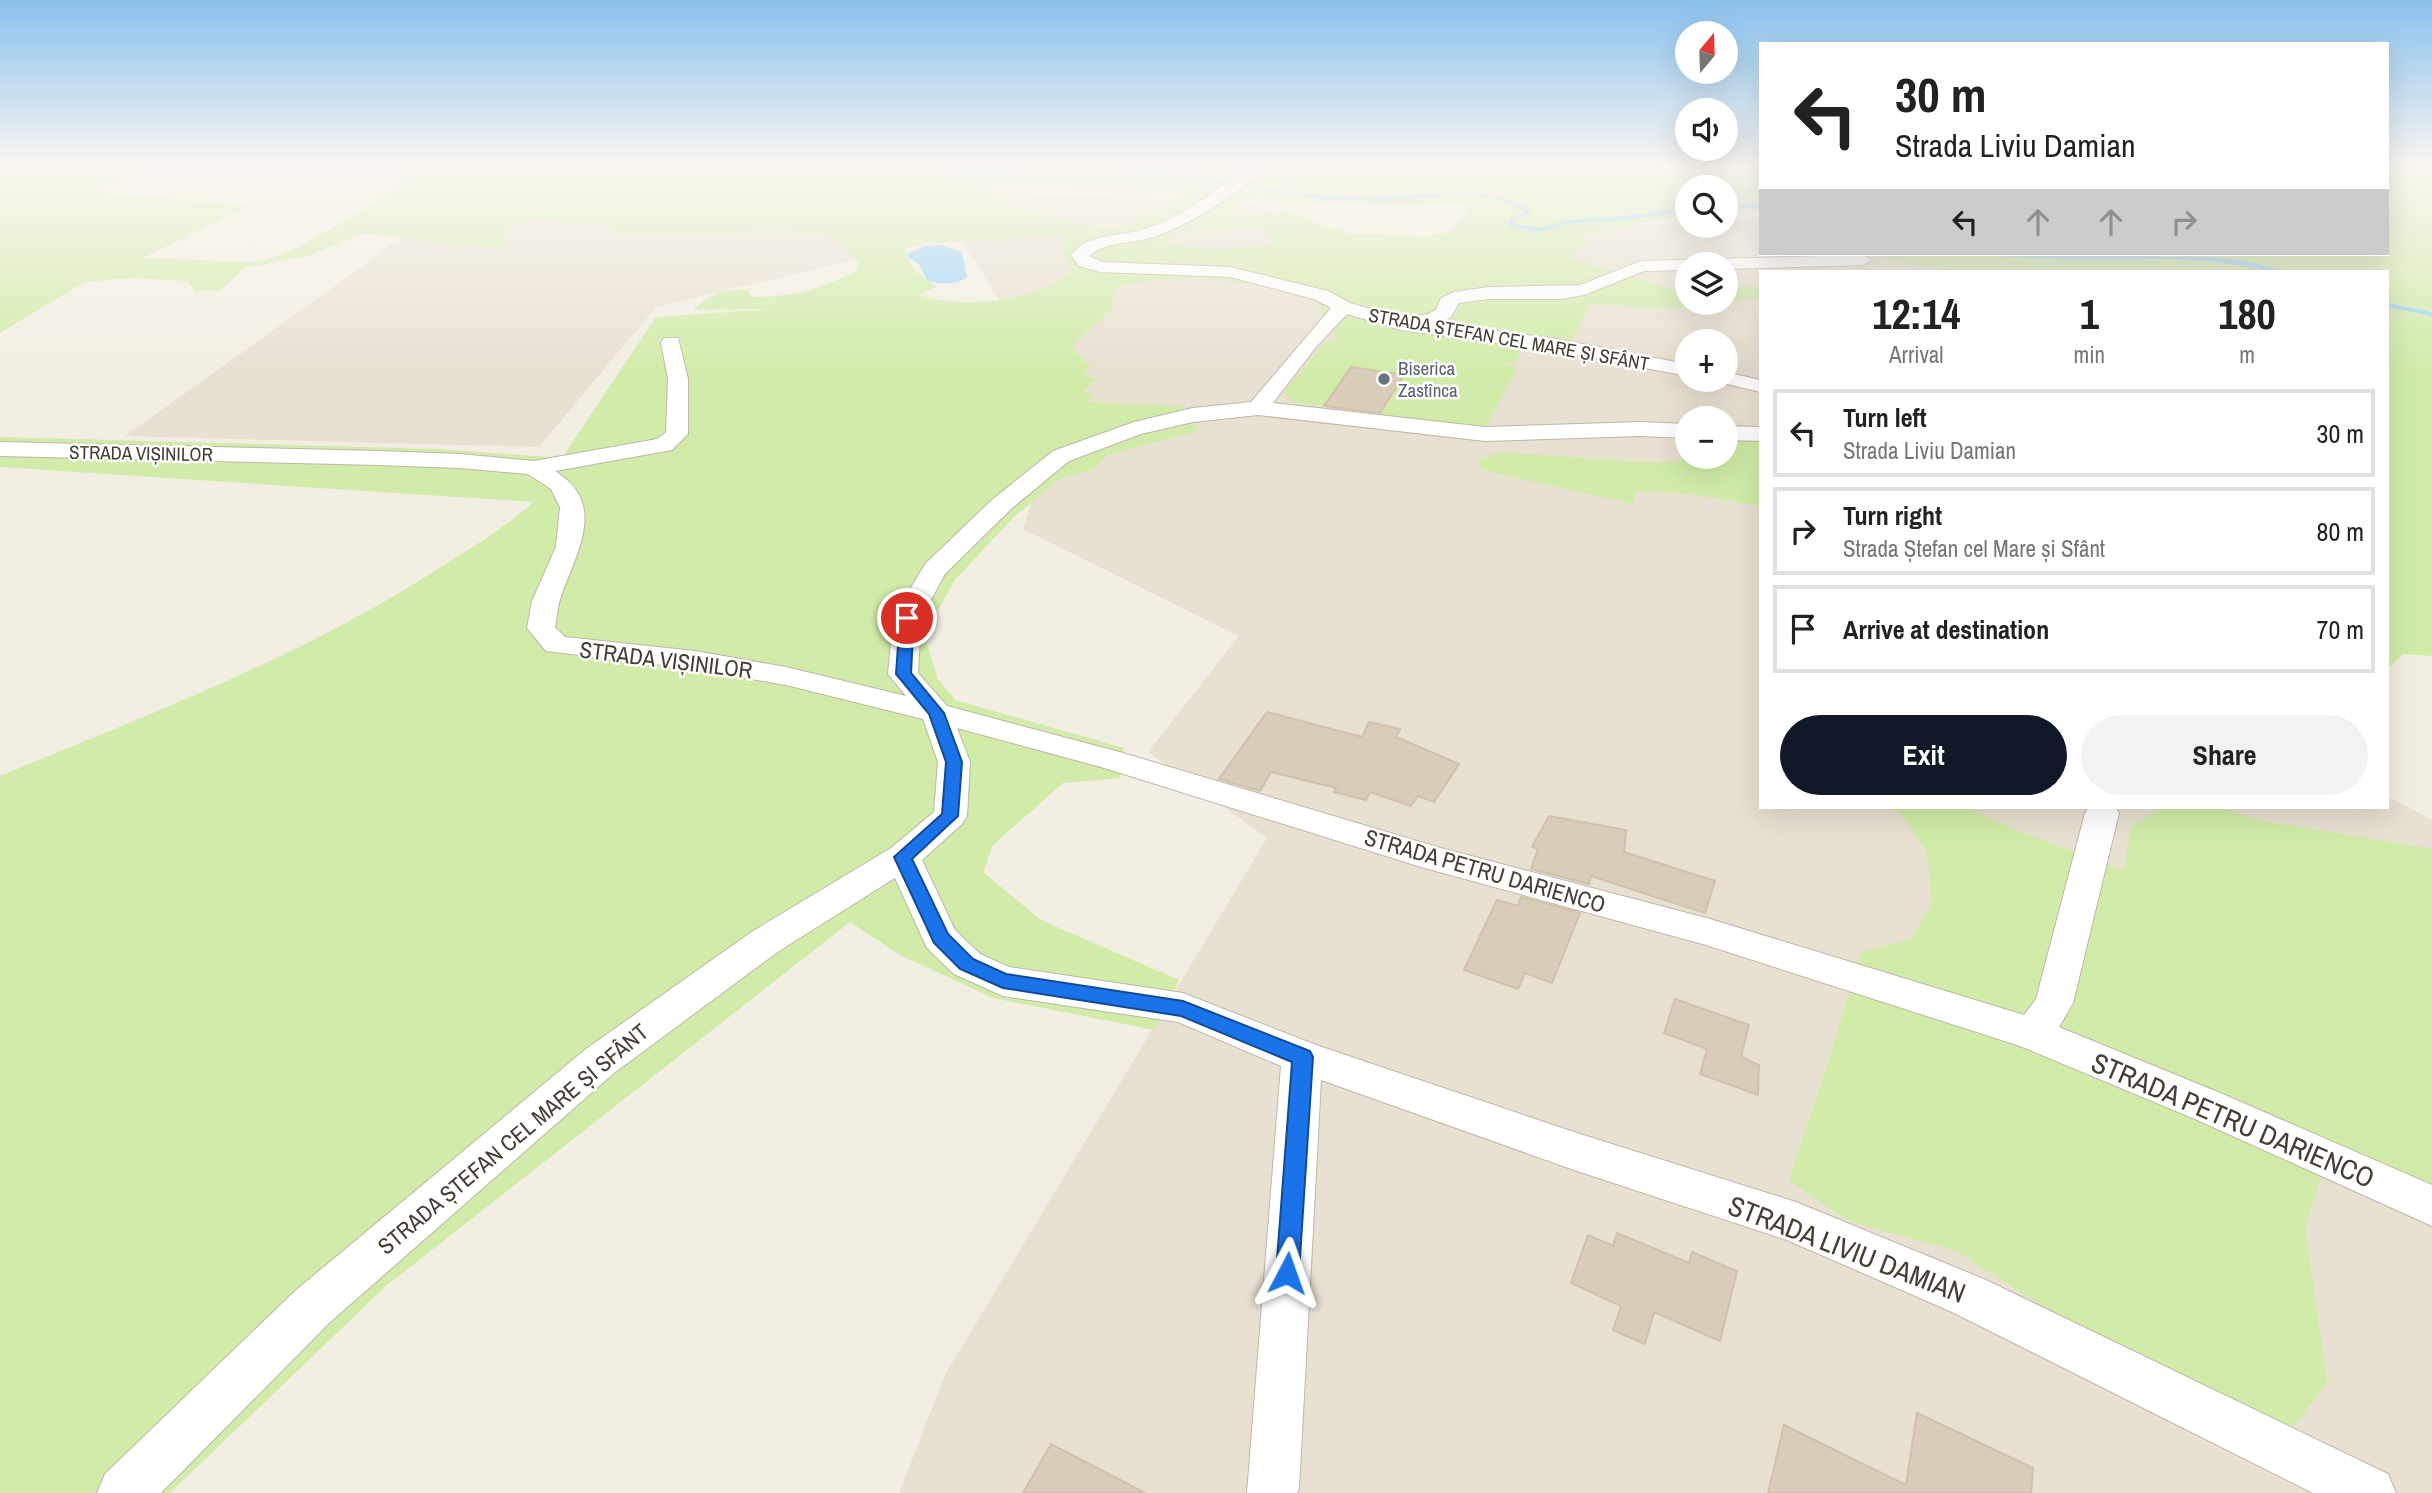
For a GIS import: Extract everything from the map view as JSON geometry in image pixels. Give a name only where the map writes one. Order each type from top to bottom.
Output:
[{"type":"street","name":"STRADA ȘTEFAN CEL MARE ȘI SFÂNT","points":[[1132,237],[1100,243],[1085,249],[1080,256],[1085,262],[1100,267],[1230,272],[1321,295],[1343,307],[1401,324],[1557,345],[1675,368]]},
{"type":"street","points":[[1401,324],[1433,318],[1444,313],[1448,302],[1454,298],[1489,293],[1562,293],[1584,290],[1641,266],[1863,260]]},
{"type":"street","points":[[1258,408],[1290,370],[1317,331],[1343,307]]},
{"type":"street","name":"STRADA VIȘINILOR","points":[[0,449],[379,458],[460,461],[534,468],[664,445],[677,434],[678,379],[671,342]]},
{"type":"street","points":[[1738,381],[1759,386]]},
{"type":"street","name":"STRADA ȘTEFAN CEL MARE ȘI SFÂNT","points":[[124,1493],[312,1307],[600,1061],[766,941],[903,857],[950,816],[954,762],[936,713],[903,674],[907,618],[934,570],[1002,504],[1061,456],[1134,429],[1193,415],[1258,408],[1485,434],[1640,429],[1675,430]]},
{"type":"street","points":[[1738,433],[1759,434]]},
{"type":"street","name":"STRADA VIȘINILOR","points":[[534,468],[561,485],[572,507],[569,547],[546,601],[541,628],[556,645],[695,660],[786,676],[936,713]]},
{"type":"street","name":"STRADA PETRU DARIENCO","points":[[936,713],[1112,760],[1433,858],[1710,933],[2033,1034],[2210,1107],[2432,1206]]},
{"type":"street","points":[[2033,1034],[2054,1003],[2102,813]]},
{"type":"street","name":"STRADA LIVIU DAMIAN","points":[[903,857],[940,938],[967,964],[1003,981],[1183,1008],[1302,1057],[1577,1153],[1808,1228],[1969,1296],[2369,1493]]},
{"type":"street","points":[[1272,1489],[1302,1057]]},
{"type":"shaded area","points":[[401,237],[951,237],[656,307],[539,447],[125,436]]},
{"type":"shaded area","points":[[959,237],[1344,237],[1357,241],[1432,237],[1759,237],[1759,256],[1949,256],[2001,270],[1759,270],[1759,809],[2389,809],[2389,797],[2432,820],[2432,1493],[899,1493],[945,1375],[1267,838],[1148,752],[1239,636],[1023,529],[1064,400]]},
{"type":"green space","points":[[0,237],[186,237],[142,258],[253,262],[272,258],[317,237],[355,237],[308,256],[244,268],[221,290],[195,291],[188,281],[131,278],[84,282],[0,333]]},
{"type":"green space","points":[[393,237],[506,237],[500,250]]},
{"type":"green space","points":[[830,237],[1052,237],[921,243],[903,250],[913,268],[936,287],[919,295],[957,302],[978,302],[1020,296],[1039,290],[1072,270],[1059,246],[1066,237],[1170,237],[1165,241],[1206,249],[1276,245],[1269,237],[1581,237],[1588,246],[1568,258],[1675,289],[1675,307],[1590,304],[1564,355],[1522,350],[1515,364],[1502,363],[1517,368],[1485,429],[1294,402],[1283,393],[1324,343],[1337,340],[1321,311],[1320,300],[1270,287],[1191,278],[1139,282],[1114,288],[1111,310],[1071,347],[1091,367],[1083,374],[1097,379],[1083,391],[1094,394],[1087,402],[1182,406],[1198,431],[1107,455],[1095,469],[1061,478],[1014,517],[955,580],[924,635],[938,679],[955,700],[1124,748],[1120,778],[1063,783],[993,845],[983,872],[1041,920],[1179,980],[1155,1030],[993,998],[900,955],[850,922],[386,1286],[170,1493],[0,1493],[0,776],[224,682],[333,630],[463,553],[534,502],[0,467],[0,437],[438,449],[562,458],[656,317],[773,309],[693,310],[711,296],[725,291],[747,290],[751,297],[780,296],[805,291],[855,272],[860,263],[842,243]]},
{"type":"green space","points":[[2389,237],[2432,237],[2432,656],[2403,654],[2389,667],[2389,270],[1962,270],[1914,265],[1876,256],[2389,256]]},
{"type":"green space","points":[[1738,287],[1759,287],[1759,300],[1738,301]]},
{"type":"green space","points":[[1738,437],[1759,437],[1759,506],[1691,494],[1636,491],[1633,504],[1482,470],[1478,461],[1499,452],[1633,462],[1675,462],[1675,469],[1738,469]]},
{"type":"green space","points":[[1885,809],[1969,809],[2023,833],[2124,870],[2131,826],[2161,809],[2224,809],[2263,821],[2432,849],[2432,1183],[2327,1160],[2305,1227],[2327,1382],[2293,1427],[2095,1339],[1956,1251],[1848,1221],[1789,1180],[1828,1064],[1861,952],[1910,940],[1932,903],[1927,852],[1900,813]]},
{"type":"water","points":[[942,245],[962,252],[967,277],[963,280],[942,283],[927,280],[919,264],[908,258],[907,254],[924,246]]},
{"type":"building","points":[[1351,367],[1404,375],[1380,413],[1324,406]]},
{"type":"building","points":[[1267,712],[1362,737],[1369,722],[1400,729],[1396,737],[1459,764],[1434,802],[1418,796],[1411,806],[1370,792],[1366,800],[1334,792],[1336,788],[1271,772],[1260,791],[1219,779]]},
{"type":"building","points":[[1549,816],[1626,830],[1624,852],[1715,881],[1705,913],[1591,876],[1589,884],[1531,869],[1538,849],[1532,847]]},
{"type":"building","points":[[1521,897],[1580,913],[1552,983],[1525,973],[1518,989],[1464,970],[1497,900],[1518,906]]},
{"type":"building","points":[[1675,999],[1749,1025],[1741,1057],[1759,1065],[1758,1095],[1700,1074],[1707,1049],[1664,1033]]},
{"type":"building","points":[[1617,1233],[1689,1263],[1692,1252],[1737,1271],[1720,1341],[1654,1312],[1645,1344],[1613,1330],[1621,1306],[1571,1283],[1588,1235],[1613,1246]]},
{"type":"building","points":[[1917,1413],[2033,1468],[2031,1493],[1768,1493],[1784,1425],[1906,1485]]},
{"type":"building","points":[[1051,1444],[1145,1493],[1023,1493]]},
{"type":"waterway","points":[[2026,256],[2210,259],[2278,270]]},
{"type":"waterway","points":[[2389,305],[2432,314]]},
{"type":"place","name":"Biserica Zastînca","points":[[1384,379]]},
{"type":"route","points":[[907,618],[903,674],[936,713],[954,762],[950,816],[903,857],[940,938],[967,964],[1003,981],[1183,1008],[1302,1057],[1287,1273]]}]
